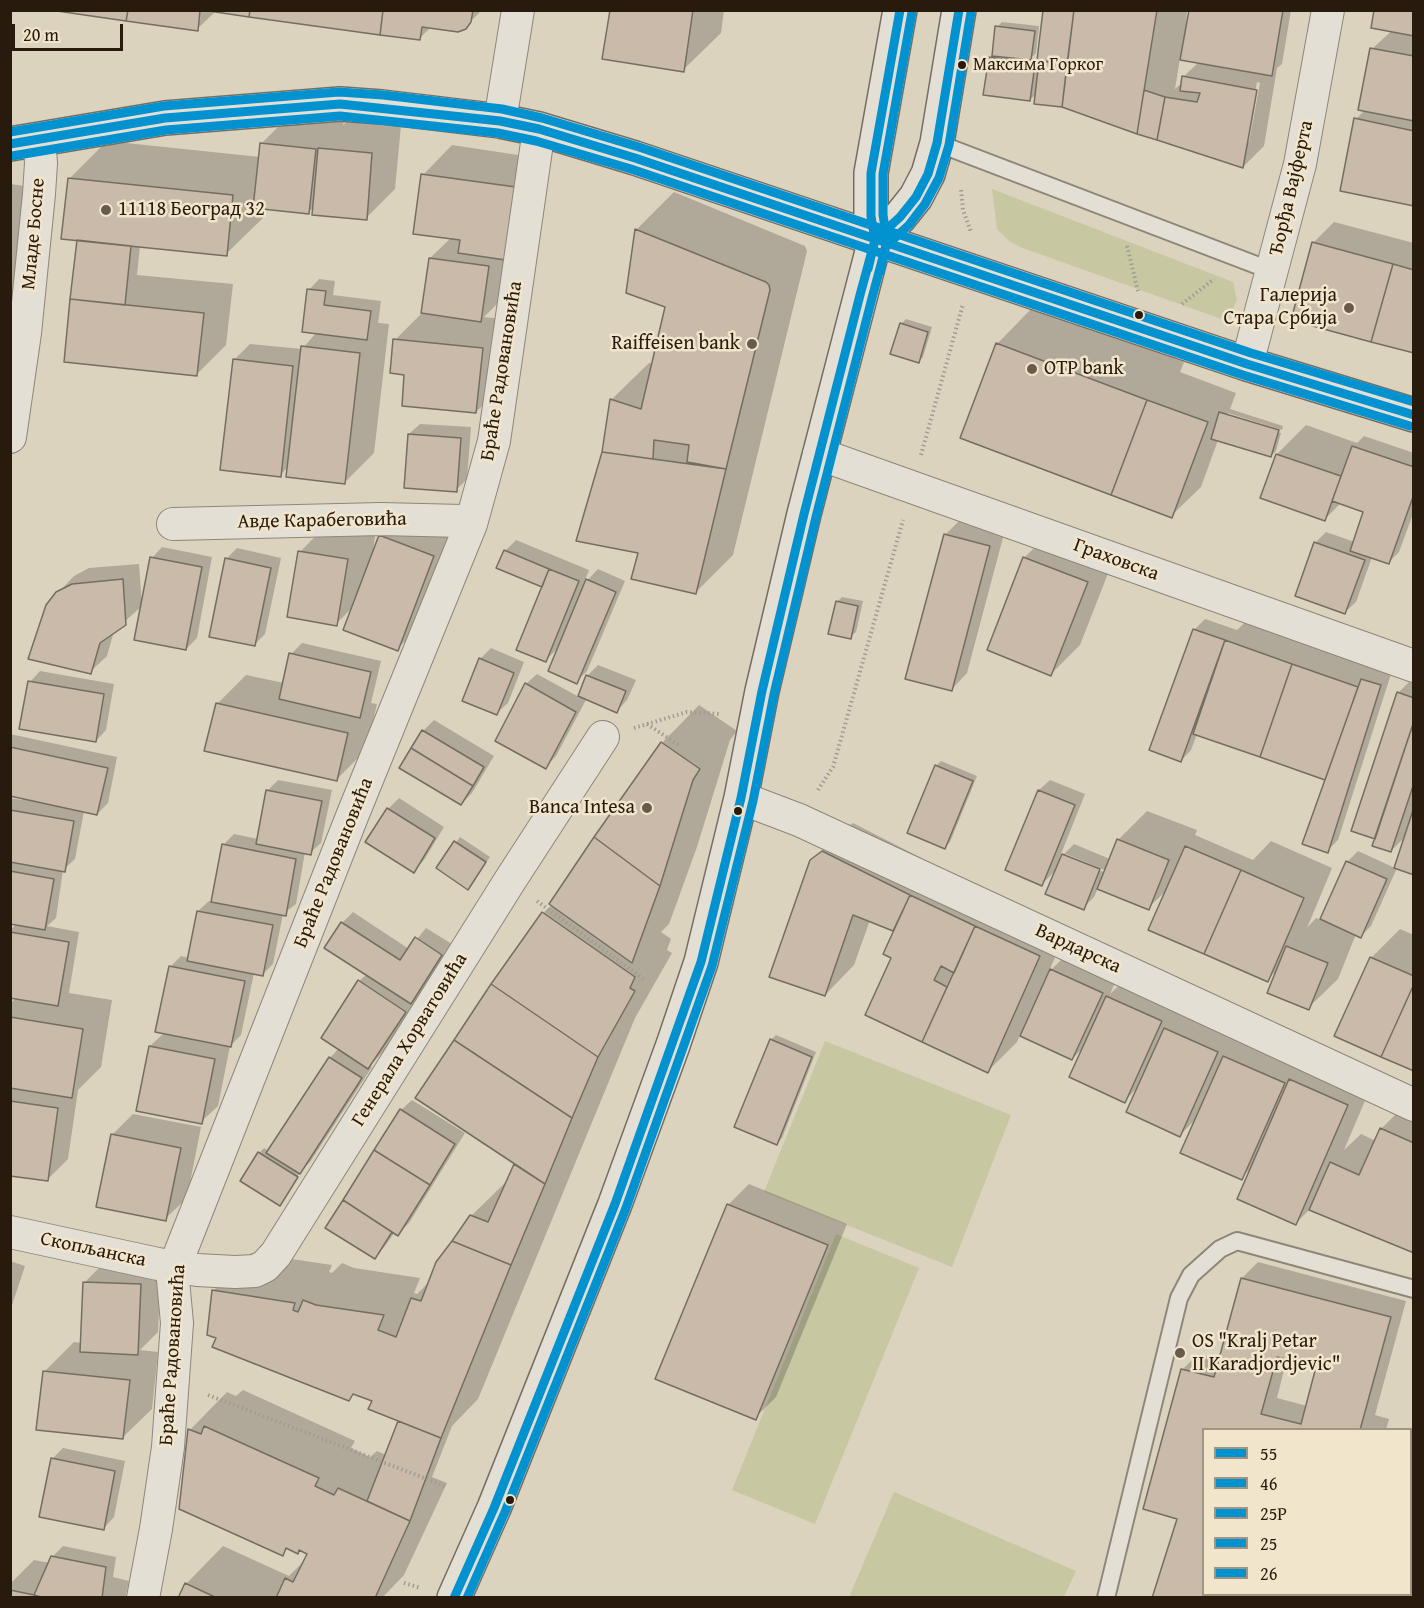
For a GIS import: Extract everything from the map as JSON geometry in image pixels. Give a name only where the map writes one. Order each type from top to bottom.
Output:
[{"type":"main road","points":[[442,1594],[494,1508],[615,1204],[674,1045],[700,962],[741,798],[757,717],[819,454],[875,240],[871,216],[871,173],[900,10]]},
{"type":"main road","points":[[875,240],[900,217],[916,197],[928,174],[937,142],[959,10]]},
{"type":"main road","points":[[25,142],[165,118],[340,104],[500,121],[539,129],[634,158],[1247,364],[1413,415]]},
{"type":"street","points":[[500,121],[518,10]]},
{"type":"street","name":"Ђорђа Вајферта","points":[[1247,364],[1300,164],[1328,10]]},
{"type":"street","name":"Браће Радовановића","points":[[143,1598],[156,1528],[177,1448],[174,1370],[177,1323],[173,1280],[175,1266],[353,814],[471,524],[494,441],[539,129]]},
{"type":"street","name":"Младе Босне","points":[[10,437],[25,333],[41,163],[25,142]]},
{"type":"street","name":"Граховска","points":[[819,454],[1413,666]]},
{"type":"street","name":"Авде Карабеговића","points":[[173,524],[381,519],[463,521],[471,524]]},
{"type":"street","name":"Генерала Хорватовића","points":[[175,1266],[221,1272],[255,1271],[265,1266],[276,1254],[509,882],[616,733]]},
{"type":"street","name":"Вардарска","points":[[741,798],[798,820],[1413,1105]]},
{"type":"street","name":"Скопљанска","points":[[10,1232],[175,1266]]},
{"type":"lane","points":[[937,142],[1272,271]]},
{"type":"lane","points":[[1106,1598],[1179,1298],[1191,1275],[1220,1249],[1237,1241],[1413,1289]]},
{"type":"path","points":[[961,182],[963,210],[969,230],[975,237]]},
{"type":"path","points":[[1125,235],[1139,296]]},
{"type":"path","points":[[798,820],[833,767],[972,271]]},
{"type":"path","points":[[1177,309],[1222,273]]},
{"type":"path","points":[[616,733],[687,712],[757,717]]},
{"type":"path","points":[[647,724],[680,746]]},
{"type":"path","points":[[538,902],[645,980]]},
{"type":"path","points":[[174,1370],[202,1377],[208,1397],[445,1486]]},
{"type":"path","points":[[404,1583],[442,1594]]},
{"type":"green space","points":[[992,189],[1233,282],[1237,300],[1227,321],[1020,247],[1009,241],[997,229]]},
{"type":"green space","points":[[825,1041],[1011,1115],[952,1267],[764,1192]]},
{"type":"green space","points":[[836,1234],[919,1268],[815,1524],[732,1490]]},
{"type":"green space","points":[[894,1492],[1076,1571],[1064,1597],[849,1597]]},
{"type":"building","points":[[50,10],[128,10],[126,21]]},
{"type":"building","points":[[128,10],[200,10],[198,31],[126,21]]},
{"type":"building","points":[[202,10],[250,10],[249,17]]},
{"type":"building","points":[[250,10],[383,10],[380,35],[249,17]]},
{"type":"building","points":[[383,10],[473,10],[471,22],[466,29],[458,32],[422,27],[420,40],[380,35]]},
{"type":"building","points":[[610,10],[693,10],[684,72],[602,59]]},
{"type":"building","points":[[1043,10],[1074,10],[1067,64],[1037,60]]},
{"type":"building","points":[[1074,10],[1157,10],[1137,134],[1062,107]]},
{"type":"building","points":[[1189,10],[1283,10],[1272,76],[1180,60]]},
{"type":"building","points":[[1374,10],[1414,10],[1414,36],[1371,28]]},
{"type":"building","points":[[995,26],[1035,31],[1031,60],[992,56]]},
{"type":"building","points":[[1370,48],[1414,56],[1414,121],[1358,110]]},
{"type":"building","points":[[989,57],[1035,64],[1030,101],[983,95]]},
{"type":"building","points":[[1039,61],[1067,64],[1062,107],[1034,104]]},
{"type":"building","points":[[1182,76],[1257,90],[1243,168],[1157,140],[1165,97],[1197,102],[1200,93],[1180,91]]},
{"type":"building","points":[[1144,90],[1165,97],[1157,140],[1137,134]]},
{"type":"building","points":[[1354,118],[1414,131],[1414,206],[1340,191]]},
{"type":"building","points":[[260,143],[316,149],[309,214],[253,208]]},
{"type":"building","points":[[318,148],[372,153],[367,220],[312,215]]},
{"type":"building","points":[[421,174],[523,188],[512,261],[458,253],[460,240],[413,234]]},
{"type":"building","points":[[68,178],[233,195],[227,256],[61,239]]},
{"type":"building","points":[[635,229],[769,285],[770,290],[726,469],[687,462],[689,445],[654,440],[653,459],[602,452],[610,399],[641,409],[665,307],[626,293]]},
{"type":"building","points":[[77,240],[131,246],[125,305],[70,299]]},
{"type":"building","points":[[1312,242],[1393,264],[1371,342],[1291,320]]},
{"type":"building","points":[[429,258],[489,266],[481,322],[421,313]]},
{"type":"building","points":[[1393,264],[1414,270],[1414,353],[1371,342]]},
{"type":"building","points":[[307,289],[326,291],[324,305],[371,311],[367,340],[302,332]]},
{"type":"building","points":[[70,299],[204,313],[197,376],[64,362]]},
{"type":"building","points":[[900,323],[928,332],[919,363],[890,354]]},
{"type":"building","points":[[393,339],[483,348],[476,413],[402,406],[404,375],[390,373]]},
{"type":"building","points":[[996,343],[1147,400],[1111,495],[960,438]]},
{"type":"building","points":[[301,346],[360,353],[345,484],[286,477]]},
{"type":"building","points":[[233,359],[293,366],[281,477],[220,470]]},
{"type":"building","points":[[1147,400],[1208,422],[1172,518],[1111,495]]},
{"type":"building","points":[[1219,412],[1279,430],[1271,457],[1211,439]]},
{"type":"building","points":[[408,434],[461,438],[457,492],[404,488]]},
{"type":"building","points":[[1352,446],[1414,467],[1414,494],[1389,564],[1350,551],[1363,512],[1332,501]]},
{"type":"building","points":[[602,452],[726,469],[696,594],[631,579],[638,553],[576,541]]},
{"type":"building","points":[[1276,454],[1341,476],[1325,521],[1260,498]]},
{"type":"building","points":[[944,534],[990,546],[952,691],[905,679]]},
{"type":"building","points":[[379,535],[434,556],[398,651],[343,630]]},
{"type":"building","points":[[1314,542],[1365,560],[1345,614],[1295,596]]},
{"type":"building","points":[[504,550],[549,569],[542,587],[496,568]]},
{"type":"building","points":[[298,551],[348,559],[337,626],[287,617]]},
{"type":"building","points":[[150,557],[202,567],[186,650],[134,640]]},
{"type":"building","points":[[1023,557],[1088,582],[1051,676],[987,650]]},
{"type":"building","points":[[225,558],[271,568],[255,646],[209,637]]},
{"type":"building","points":[[549,569],[579,581],[546,662],[516,650]]},
{"type":"building","points":[[123,579],[126,625],[100,643],[91,674],[28,659],[46,605],[56,592],[72,584]]},
{"type":"building","points":[[586,579],[616,592],[577,684],[548,671]]},
{"type":"building","points":[[836,601],[858,606],[851,639],[828,634]]},
{"type":"building","points":[[1193,629],[1225,640],[1181,762],[1149,750]]},
{"type":"building","points":[[1225,640],[1292,664],[1260,757],[1193,734]]},
{"type":"building","points":[[289,653],[371,672],[360,718],[279,699]]},
{"type":"building","points":[[479,658],[514,673],[497,715],[462,701]]},
{"type":"building","points":[[1292,664],[1358,687],[1325,780],[1260,757]]},
{"type":"building","points":[[586,675],[626,691],[617,713],[578,696]]},
{"type":"building","points":[[1361,679],[1381,685],[1328,853],[1302,844]]},
{"type":"building","points":[[28,681],[104,694],[96,742],[19,729]]},
{"type":"building","points":[[525,683],[576,712],[546,769],[495,741]]},
{"type":"building","points":[[1397,692],[1414,698],[1414,721],[1375,839],[1351,831]]},
{"type":"building","points":[[216,703],[348,733],[337,781],[204,751]]},
{"type":"building","points":[[1414,721],[1414,783],[1391,852],[1372,846]]},
{"type":"building","points":[[422,730],[484,767],[473,786],[411,748]]},
{"type":"building","points":[[661,742],[700,769],[693,780],[660,886],[594,837]]},
{"type":"building","points":[[10,747],[108,768],[97,815],[10,796]]},
{"type":"building","points":[[411,748],[473,786],[461,805],[399,768]]},
{"type":"building","points":[[935,765],[973,781],[945,849],[907,833]]},
{"type":"building","points":[[266,790],[322,801],[311,855],[256,844]]},
{"type":"building","points":[[1038,790],[1075,805],[1042,886],[1005,870]]},
{"type":"building","points":[[1414,807],[1414,875],[1394,868]]},
{"type":"building","points":[[387,808],[435,838],[414,873],[365,842]]},
{"type":"building","points":[[10,810],[74,821],[65,872],[10,862]]},
{"type":"building","points":[[594,837],[660,886],[632,963],[549,904]]},
{"type":"building","points":[[1117,839],[1169,860],[1149,910],[1097,889]]},
{"type":"building","points":[[454,841],[486,862],[468,890],[436,868]]},
{"type":"building","points":[[222,844],[296,859],[286,916],[211,902]]},
{"type":"building","points":[[1185,846],[1241,870],[1204,954],[1148,930]]},
{"type":"building","points":[[822,851],[910,895],[893,931],[853,915],[825,996],[769,977],[810,860]]},
{"type":"building","points":[[1062,854],[1100,869],[1084,910],[1045,894]]},
{"type":"building","points":[[1346,861],[1387,879],[1361,938],[1320,919]]},
{"type":"building","points":[[1241,870],[1304,898],[1268,982],[1204,954]]},
{"type":"building","points":[[10,871],[54,879],[45,930],[10,924]]},
{"type":"building","points":[[910,895],[975,926],[954,973],[941,966],[934,980],[947,987],[922,1042],[865,1015],[891,958],[883,954]]},
{"type":"building","points":[[197,911],[273,925],[263,976],[187,961]]},
{"type":"building","points":[[542,912],[635,977],[630,988],[635,991],[598,1057],[491,984]]},
{"type":"building","points":[[341,922],[400,960],[415,937],[442,955],[411,1004],[324,948]]},
{"type":"building","points":[[975,926],[1040,956],[988,1073],[922,1042]]},
{"type":"building","points":[[10,932],[69,942],[58,1006],[10,998]]},
{"type":"building","points":[[1286,946],[1328,963],[1309,1010],[1267,993]]},
{"type":"building","points":[[1370,957],[1414,976],[1414,984],[1381,1057],[1334,1036]]},
{"type":"building","points":[[169,966],[245,981],[231,1047],[155,1032]]},
{"type":"building","points":[[1050,969],[1103,993],[1072,1060],[1020,1036]]},
{"type":"building","points":[[358,980],[406,1012],[368,1069],[321,1038]]},
{"type":"building","points":[[491,984],[598,1057],[572,1118],[454,1040]]},
{"type":"building","points":[[1414,984],[1414,1071],[1381,1057]]},
{"type":"building","points":[[1106,996],[1162,1021],[1125,1103],[1069,1077]]},
{"type":"building","points":[[10,1017],[83,1029],[72,1098],[10,1088]]},
{"type":"building","points":[[1164,1028],[1218,1052],[1180,1137],[1126,1112]]},
{"type":"building","points":[[770,1039],[812,1057],[777,1145],[734,1127]]},
{"type":"building","points":[[454,1040],[572,1118],[545,1184],[415,1098]]},
{"type":"building","points":[[149,1046],[215,1059],[202,1124],[136,1111]]},
{"type":"building","points":[[1223,1056],[1285,1083],[1242,1180],[1180,1153]]},
{"type":"building","points":[[329,1057],[362,1078],[300,1174],[266,1153]]},
{"type":"building","points":[[1289,1079],[1348,1105],[1296,1225],[1237,1199]]},
{"type":"building","points":[[10,1101],[58,1108],[48,1181],[10,1176]]},
{"type":"building","points":[[400,1109],[455,1144],[430,1185],[374,1150]]},
{"type":"building","points":[[1380,1128],[1414,1143],[1414,1253],[1309,1210],[1330,1162],[1359,1175]]},
{"type":"building","points":[[111,1134],[181,1148],[166,1221],[96,1207]]},
{"type":"building","points":[[374,1150],[430,1185],[398,1236],[343,1200]]},
{"type":"building","points":[[258,1152],[298,1177],[280,1206],[240,1181]]},
{"type":"building","points":[[514,1164],[545,1184],[511,1265],[452,1241],[470,1215],[488,1222]]},
{"type":"building","points":[[343,1200],[392,1232],[375,1259],[325,1228]]},
{"type":"building","points":[[727,1204],[828,1245],[756,1420],[655,1379]]},
{"type":"building","points":[[452,1241],[511,1265],[441,1438],[368,1409],[372,1401],[353,1394],[349,1401],[212,1347],[216,1338],[207,1335],[212,1290],[295,1303],[293,1310],[298,1312],[303,1300],[316,1305],[384,1315],[378,1330],[396,1337],[411,1298],[421,1301],[436,1262]]},
{"type":"building","points":[[1241,1278],[1391,1317],[1361,1428],[1202,1428],[1202,1596],[1314,1596],[1314,1598],[1152,1598],[1177,1519],[1143,1509],[1181,1369],[1214,1377]],"holes":[[[1277,1357],[1316,1367],[1301,1424],[1261,1414]]]},
{"type":"building","points":[[83,1282],[141,1284],[138,1355],[80,1352]]},
{"type":"building","points":[[43,1371],[130,1380],[123,1439],[36,1430]]},
{"type":"building","points":[[398,1421],[441,1438],[410,1521],[367,1501]]},
{"type":"building","points":[[204,1426],[319,1478],[315,1486],[334,1495],[338,1488],[410,1521],[375,1598],[276,1598],[285,1578],[293,1582],[307,1554],[299,1550],[298,1554],[286,1548],[283,1556],[179,1509],[188,1429],[201,1434]]},
{"type":"building","points":[[51,1458],[115,1471],[104,1530],[39,1517]]},
{"type":"building","points":[[51,1556],[106,1567],[102,1598],[45,1598],[34,1595]]},
{"type":"building","points":[[185,1583],[217,1598],[178,1598]]},
{"type":"building","points":[[10,1590],[34,1595],[45,1598],[10,1598]]},
{"type":"transit line","name":"55","points":[[868,269],[875,240],[871,216],[871,173],[900,10]]},
{"type":"transit line","name":"55","points":[[454,1598],[494,1508],[615,1204],[701,962],[741,798],[762,691],[804,514],[860,295],[875,240],[900,217],[916,197],[928,174],[937,143],[959,10]]},
{"type":"transit line","name":"46","points":[[880,272],[887,240],[883,215],[883,174],[912,12]]},
{"type":"transit line","name":"46","points":[[467,1598],[505,1512],[626,1208],[712,966],[753,801],[774,694],[816,517],[886,246],[909,225],[925,204],[939,178],[949,145],[971,12]]},
{"type":"transit line","name":"26","points":[[10,132],[164,106],[339,92],[502,109],[542,118],[639,147],[1251,353],[1414,402]]},
{"type":"transit line","name":"25P","points":[[10,144],[165,118],[340,104],[500,121],[539,129],[635,158],[1247,364],[1414,415]]},
{"type":"transit line","name":"25","points":[[12,156],[166,130],[340,116],[498,133],[536,141],[631,169],[1243,375],[1410,426]]},
{"type":"place","name":"Максима Горког","points":[[962,65]]},
{"type":"place","name":"11118 Београд 32","points":[[106,210]]},
{"type":"place","name":"Галерија Стара Србија","points":[[1349,308]]},
{"type":"place","name":"Raiffeisen bank","points":[[752,344]]},
{"type":"place","name":"OTP bank","points":[[1032,369]]},
{"type":"place","name":"Banca Intesa","points":[[647,808]]},
{"type":"place","name":"OS \"Kralj Petar II Karadjordjevic\"","points":[[1180,1353]]}]
